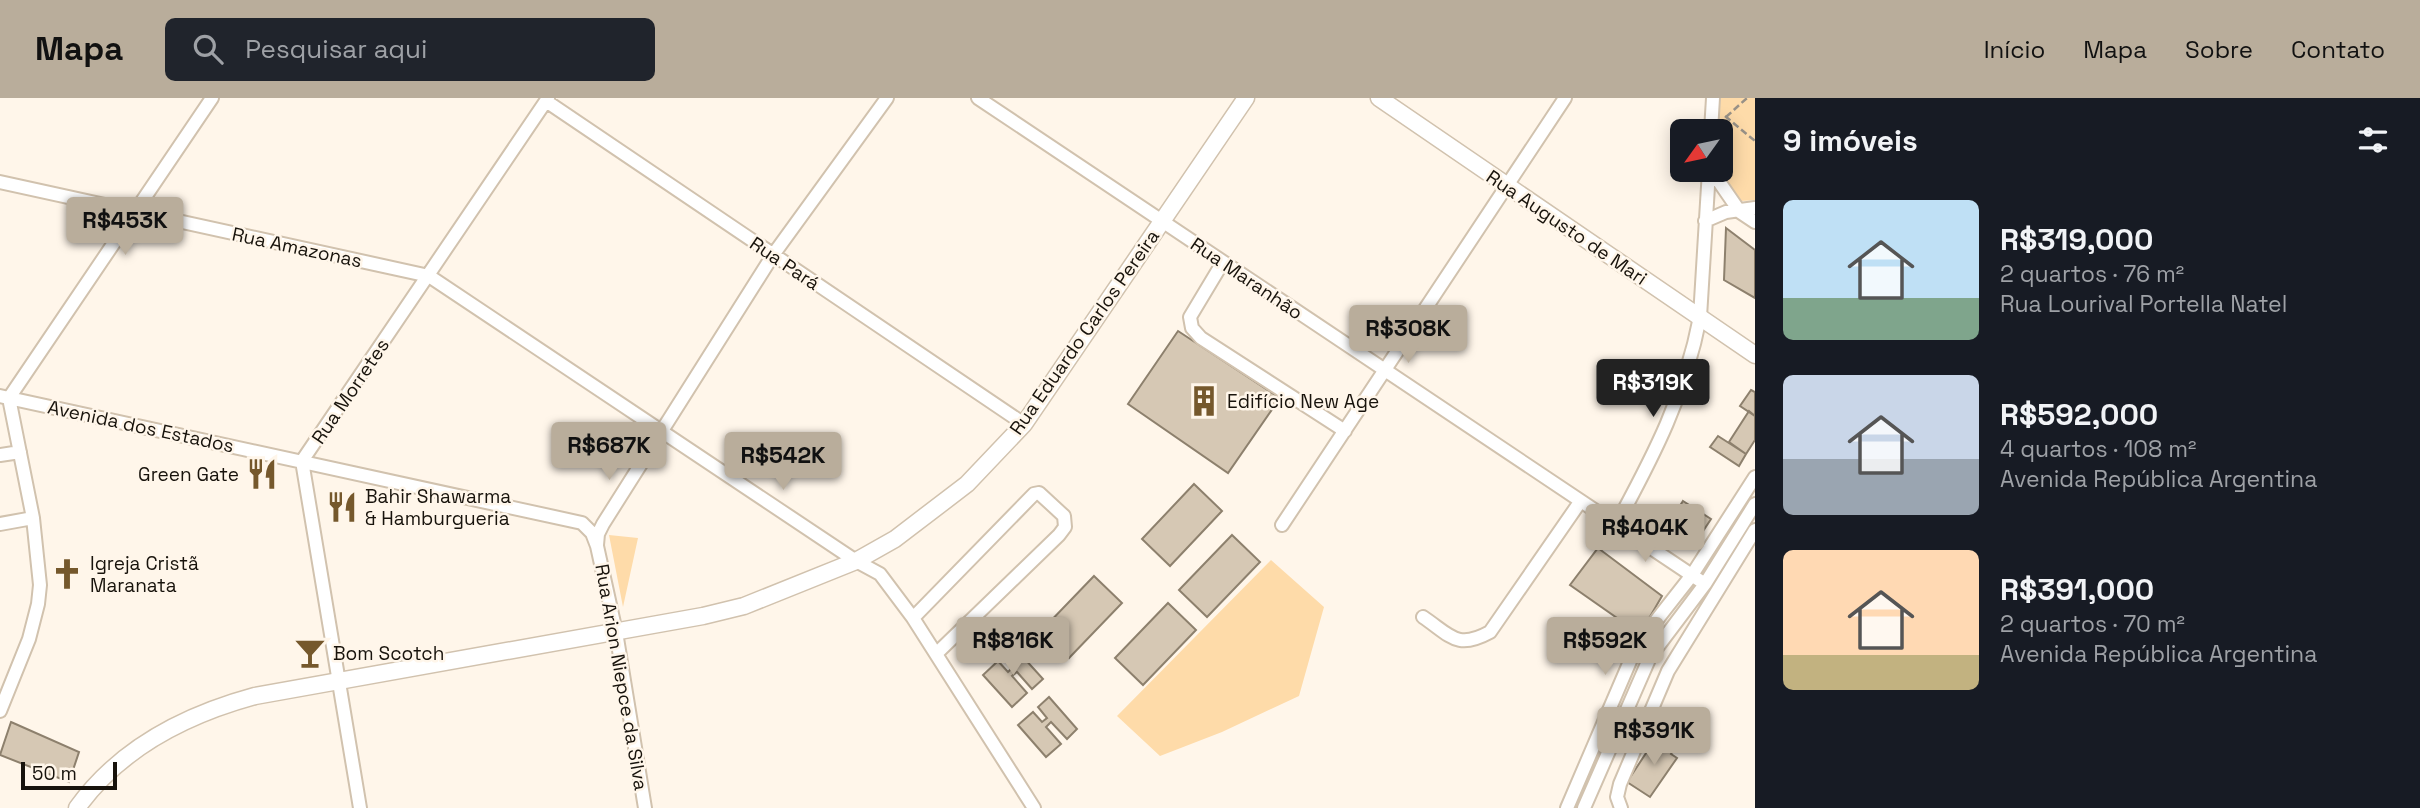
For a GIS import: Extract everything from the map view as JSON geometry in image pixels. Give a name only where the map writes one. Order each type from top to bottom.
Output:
[{"type":"main road","name":"Rua Eduardo Carlos Pereira","points":[[77,808],[124,759],[169,728],[195,715],[255,696],[616,632],[744,606],[856,561],[895,539],[967,484],[1024,424],[1246,98]]},
{"type":"main road","name":"Rua Augusto de Mari","points":[[1384,99],[1755,355]]},
{"type":"street","points":[[0,711],[29,639],[38,604],[39,568],[33,518],[20,452],[5,397],[212,98]]},
{"type":"street","points":[[597,545],[603,524],[773,255],[887,98]]},
{"type":"street","name":"Rua Maranhão","points":[[978,98],[1706,584]]},
{"type":"street","points":[[1282,526],[1565,98]]},
{"type":"street","points":[[1712,119],[1713,98]]},
{"type":"street","name":"Rua Pará","points":[[547,100],[1024,424]]},
{"type":"street","name":"Rua Morretes","points":[[360,808],[302,461],[547,100]]},
{"type":"street","points":[[1616,525],[1669,424],[1683,385],[1700,317],[1709,182]]},
{"type":"street","points":[[1719,182],[1740,212],[1755,222]]},
{"type":"street","name":"Rua Amazonas","points":[[0,183],[429,276]]},
{"type":"street","points":[[1705,220],[1726,212],[1755,208]]},
{"type":"street","points":[[1223,262],[1190,317],[1192,328],[1201,338],[1345,431]]},
{"type":"street","points":[[429,276],[856,561],[880,574],[914,618],[1034,808]]},
{"type":"street","name":"Avenida dos Estados","points":[[5,397],[576,520],[588,527],[597,545]]},
{"type":"street","points":[[0,455],[20,452]]},
{"type":"street","points":[[1567,808],[1637,646],[1692,575],[1755,477]]},
{"type":"street","points":[[914,618],[1034,494],[1038,493],[1064,516],[1065,527],[1059,535],[936,654]]},
{"type":"street","points":[[1423,617],[1457,640],[1473,641],[1490,632],[1580,502]]},
{"type":"street","points":[[1584,808],[1650,657],[1706,584],[1755,504]]},
{"type":"street","points":[[0,524],[33,518]]},
{"type":"street","points":[[1621,808],[1617,797],[1620,784],[1668,671],[1755,530]]},
{"type":"street","name":"Rua Arion Niepce da Silva","points":[[597,545],[616,632],[645,808]]},
{"type":"path","points":[[1747,98],[1724,116],[1755,141]]},
{"type":"shaded area","points":[[1720,98],[1755,98],[1755,200],[1741,201],[1727,182],[1733,182],[1733,119],[1719,119]]},
{"type":"shaded area","points":[[609,535],[638,538],[623,607]]},
{"type":"shaded area","points":[[1271,560],[1324,607],[1299,696],[1222,732],[1160,756],[1117,716]]},
{"type":"building","points":[[1726,228],[1755,250],[1755,298],[1724,280]]},
{"type":"building","name":"Edifício New Age","points":[[1178,331],[1280,398],[1228,473],[1128,404]]},
{"type":"building","points":[[1751,390],[1755,392],[1755,416],[1740,406]]},
{"type":"building","points":[[1749,411],[1755,416],[1755,440],[1746,454],[1729,442]]},
{"type":"building","points":[[1718,436],[1746,454],[1739,466],[1710,447]]},
{"type":"building","points":[[1194,484],[1222,511],[1170,566],[1142,539]]},
{"type":"building","points":[[1683,501],[1711,519],[1694,545],[1666,528]]},
{"type":"building","points":[[1232,535],[1260,562],[1207,617],[1179,590]]},
{"type":"building","points":[[1598,548],[1662,596],[1640,634],[1570,585]]},
{"type":"building","points":[[1094,576],[1122,603],[1069,658],[1041,631]]},
{"type":"building","points":[[1168,603],[1196,630],[1143,685],[1115,658]]},
{"type":"building","points":[[1014,647],[1043,679],[1032,689],[1017,672],[1012,676],[1027,693],[1012,707],[983,675],[998,661],[1008,672],[1013,667],[1003,657]]},
{"type":"building","points":[[1049,697],[1077,729],[1067,739],[1051,722],[1046,727],[1061,744],[1046,757],[1018,725],[1033,712],[1042,722],[1047,718],[1038,707]]},
{"type":"building","points":[[11,722],[79,752],[69,782],[0,755]]},
{"type":"building","points":[[1664,737],[1677,745],[1671,754],[1677,758],[1650,797],[1627,782],[1654,741],[1659,744]]},
{"type":"place","name":"Edifício New Age","points":[[1204,401]]},
{"type":"place","name":"Green Gate","points":[[262,474]]},
{"type":"place","name":"Bahir Shawarma & Hamburgueria","points":[[342,507]]},
{"type":"place","name":"Igreja Cristã Maranata","points":[[67,574]]},
{"type":"place","name":"Bom Scotch","points":[[310,653]]}]
